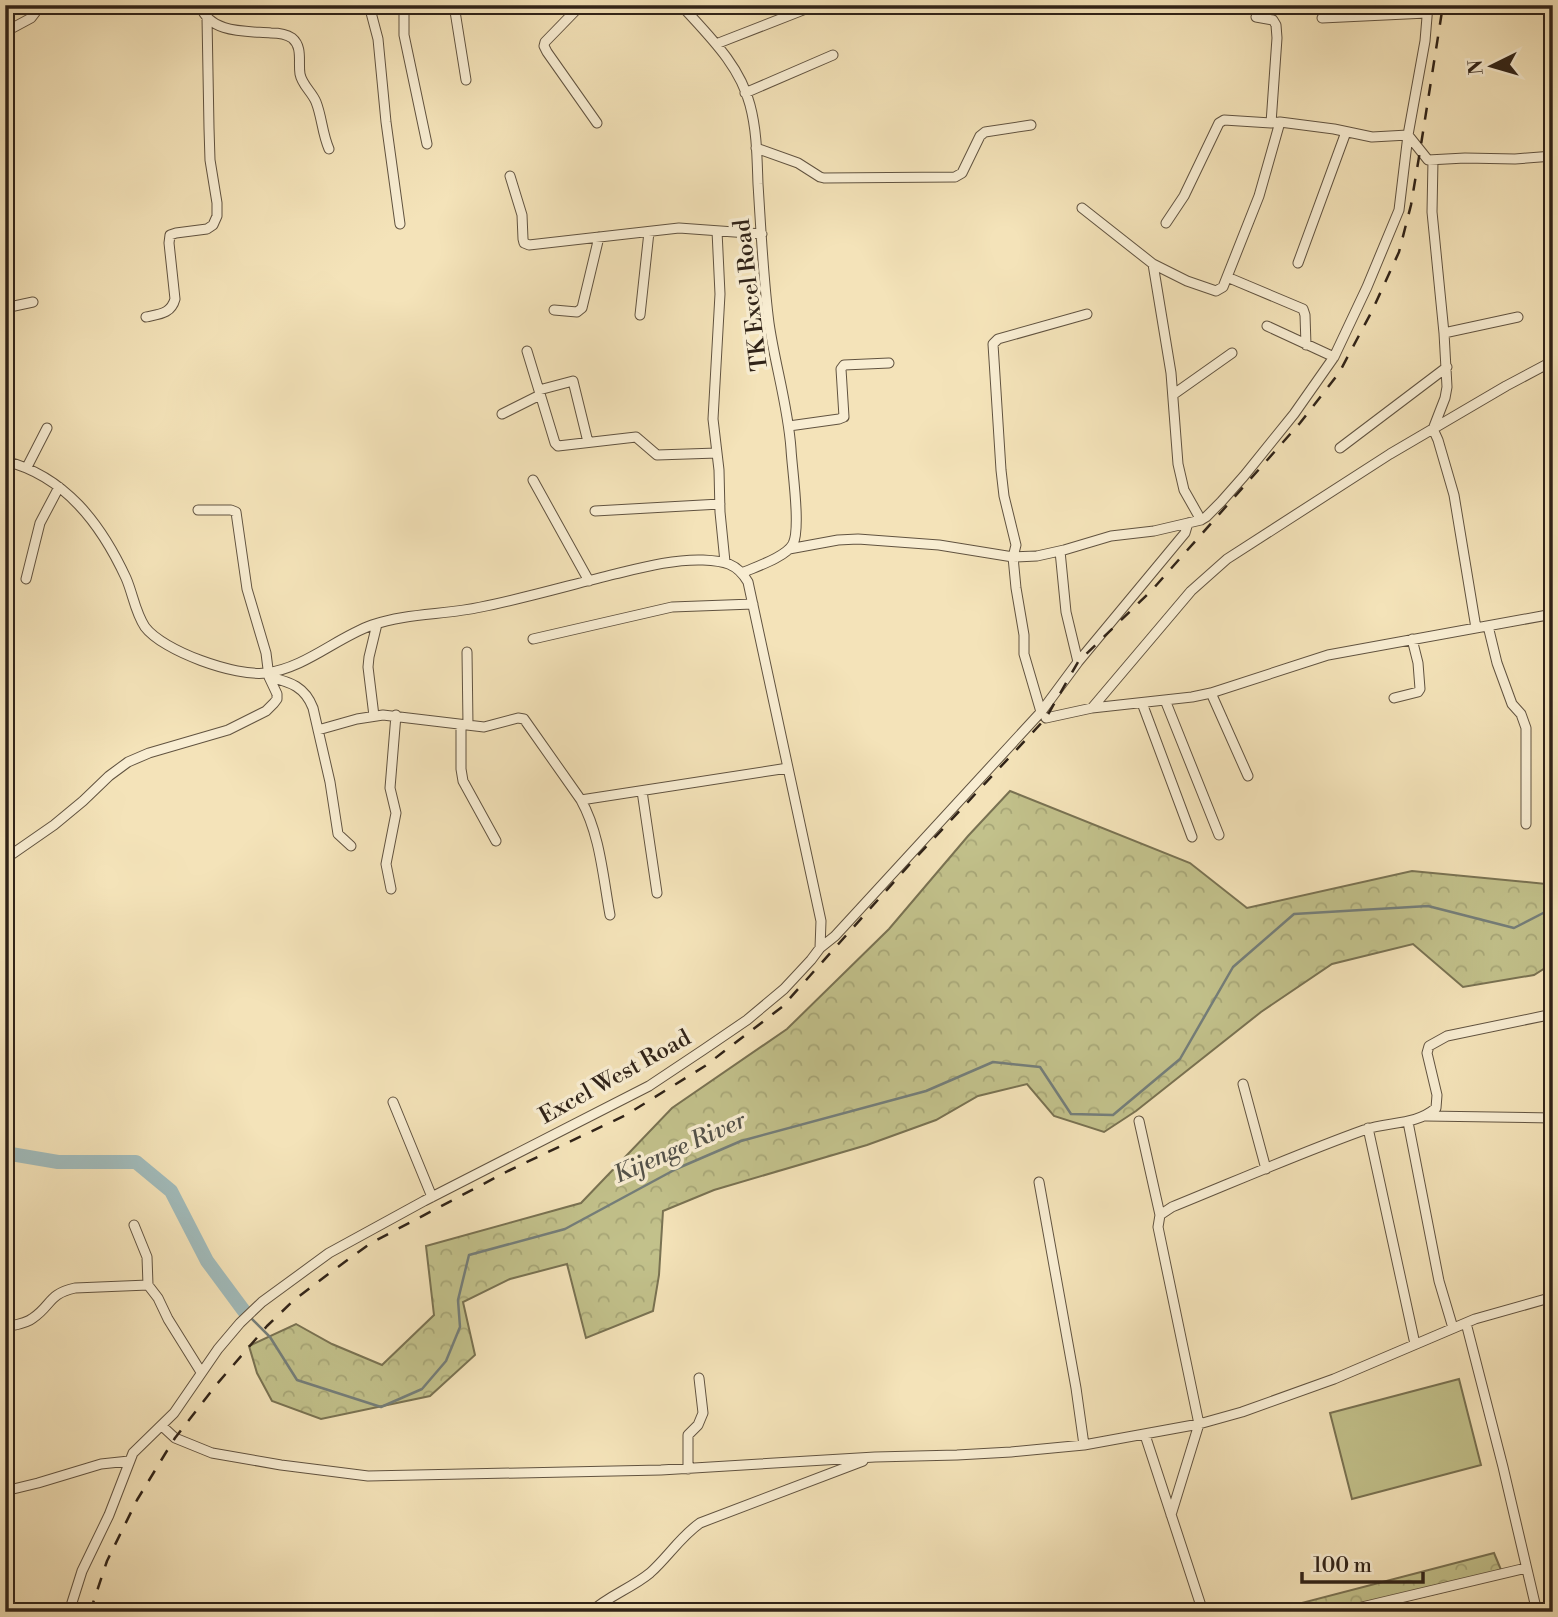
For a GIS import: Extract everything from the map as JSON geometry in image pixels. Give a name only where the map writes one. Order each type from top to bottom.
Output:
[{"type":"street","points":[[5,32],[31,18],[41,5]]},
{"type":"street","points":[[146,317],[169,311],[175,299],[170,235],[207,229],[214,225],[217,216],[210,160],[207,18],[200,5]]},
{"type":"street","points":[[369,5],[378,38],[384,110],[400,224]]},
{"type":"street","points":[[404,5],[404,35],[427,144]]},
{"type":"street","points":[[454,5],[466,80]]},
{"type":"street","points":[[581,5],[544,46],[597,123]]},
{"type":"street","name":"TK Excel Road","points":[[681,5],[716,44],[739,78],[750,104],[756,148],[769,323],[789,426],[797,515],[796,535],[789,549]]},
{"type":"street","points":[[716,44],[816,5]]},
{"type":"street","points":[[743,573],[789,549],[838,540],[858,539],[955,547],[1013,557],[1037,556],[1111,536],[1154,531],[1201,520],[1222,502],[1294,414],[1334,357],[1399,210],[1428,9],[1322,18]]},
{"type":"street","points":[[1082,208],[1153,264],[1187,281],[1213,291],[1220,290],[1259,196],[1275,123],[1276,24],[1273,20],[1256,17]]},
{"type":"street","points":[[207,18],[233,30],[277,33],[294,40],[299,52],[300,73],[317,103],[323,136],[329,149]]},
{"type":"street","points":[[745,93],[833,55]]},
{"type":"street","points":[[1553,104],[1553,130]]},
{"type":"street","points":[[1166,223],[1184,196],[1221,121],[1334,129],[1372,137],[1408,135]]},
{"type":"street","points":[[756,148],[798,163],[824,178],[955,177],[962,173],[985,132],[1031,125]]},
{"type":"street","points":[[1298,263],[1346,132]]},
{"type":"street","points":[[1408,135],[1428,160],[1553,156]]},
{"type":"street","points":[[1433,160],[1432,212],[1447,367],[1445,398],[1433,429],[1454,495],[1476,628]]},
{"type":"street","points":[[510,176],[522,215],[524,243],[529,245],[679,228],[761,234]]},
{"type":"street","points":[[718,231],[719,308],[713,419],[725,562]]},
{"type":"street","points":[[640,314],[649,232]]},
{"type":"street","points":[[554,310],[577,312],[582,308],[599,237]]},
{"type":"street","points":[[1153,264],[1174,394],[1178,464],[1184,490],[1201,520]]},
{"type":"street","points":[[1227,276],[1303,309],[1306,345]]},
{"type":"street","points":[[5,308],[33,302]]},
{"type":"street","points":[[1087,314],[998,339],[993,344],[1001,470],[1004,496],[1016,545],[1013,557],[1024,635],[1024,654],[1043,715],[1211,693],[1328,655],[1553,614]]},
{"type":"street","points":[[1444,333],[1518,317]]},
{"type":"street","points":[[1267,326],[1334,357]]},
{"type":"street","points":[[527,351],[555,443],[561,446],[636,436],[657,455],[717,453]]},
{"type":"street","points":[[1174,394],[1232,353]]},
{"type":"street","points":[[1092,708],[1210,572],[1238,551],[1390,454],[1553,361]]},
{"type":"street","points":[[789,426],[844,417],[841,369],[844,365],[890,363]]},
{"type":"street","points":[[1340,447],[1447,367]]},
{"type":"street","points":[[502,414],[539,393],[572,381],[588,442]]},
{"type":"street","points":[[27,467],[47,428]]},
{"type":"street","points":[[5,479],[8,462],[27,467],[73,497],[107,541],[126,578],[139,616],[150,633],[179,651],[215,666],[269,675],[298,687],[307,695],[313,708],[330,782],[338,834],[351,845]]},
{"type":"street","points":[[533,480],[589,581]]},
{"type":"street","points":[[26,579],[40,523],[59,486]]},
{"type":"street","points":[[595,511],[720,504]]},
{"type":"street","points":[[5,859],[54,825],[128,762],[149,753],[228,730],[269,709],[278,697],[269,675],[266,653],[247,589],[236,512],[198,510]]},
{"type":"street","name":"Excel West Road","points":[[69,1612],[82,1571],[129,1461],[140,1445],[174,1413],[201,1372],[240,1323],[262,1301],[329,1253],[649,1086],[747,1020],[784,989],[1043,715],[1078,662],[1185,533],[1188,523]]},
{"type":"street","points":[[1060,551],[1066,612],[1078,662]]},
{"type":"street","points":[[269,675],[348,635],[406,617],[480,608],[653,565],[703,560],[733,565],[743,573],[748,582],[753,604],[821,921],[820,948]]},
{"type":"street","points":[[533,639],[672,607],[753,604]]},
{"type":"street","points":[[374,716],[368,667],[377,624]]},
{"type":"street","points":[[1488,626],[1510,701],[1521,714],[1525,726],[1526,824]]},
{"type":"street","points":[[1394,698],[1418,692],[1420,688],[1412,639]]},
{"type":"street","points":[[467,652],[461,769],[463,781],[496,841]]},
{"type":"street","points":[[1211,693],[1248,776]]},
{"type":"street","points":[[1165,700],[1219,835]]},
{"type":"street","points":[[1142,703],[1192,837]]},
{"type":"street","points":[[318,730],[345,721],[374,716],[396,715],[489,727],[518,718],[524,719],[586,810],[597,846],[610,915]]},
{"type":"street","points":[[391,889],[386,864],[396,813],[390,788],[396,715]]},
{"type":"street","points":[[581,800],[788,768]]},
{"type":"street","points":[[642,791],[657,893]]},
{"type":"street","points":[[1426,1116],[1436,1108],[1437,1095],[1427,1052],[1429,1046],[1447,1036],[1553,1014]]},
{"type":"street","points":[[1243,1084],[1266,1169]]},
{"type":"street","points":[[393,1102],[432,1197]]},
{"type":"street","points":[[1160,1215],[1172,1207],[1368,1128],[1408,1122],[1426,1116],[1553,1118]]},
{"type":"street","points":[[1139,1121],[1160,1215],[1158,1227],[1199,1424],[1171,1515]]},
{"type":"street","points":[[1408,1122],[1439,1281],[1453,1328]]},
{"type":"street","points":[[1368,1128],[1415,1344]]},
{"type":"street","points":[[1038,1182],[1084,1444]]},
{"type":"street","points":[[134,1225],[147,1257],[148,1285],[201,1372]]},
{"type":"street","points":[[5,1326],[33,1319],[50,1299],[65,1290],[148,1285]]},
{"type":"street","points":[[162,1426],[175,1438],[212,1453],[368,1476],[688,1469],[875,1457],[957,1455],[1084,1444],[1145,1435],[1242,1412],[1334,1379],[1466,1323],[1553,1297]]},
{"type":"street","points":[[1466,1323],[1536,1612]]},
{"type":"street","points":[[688,1469],[688,1435],[698,1425],[703,1413],[699,1378]]},
{"type":"street","points":[[1145,1435],[1203,1612]]},
{"type":"street","points":[[591,1612],[647,1575],[664,1560],[678,1541],[700,1523],[875,1457]]},
{"type":"street","points":[[5,1491],[101,1464],[129,1461]]},
{"type":"street","points":[[1341,1612],[1381,1607],[1526,1568]]},
{"type":"green space","points":[[1010,791],[1190,863],[1247,908],[1412,871],[1546,884],[1553,880],[1553,963],[1534,975],[1463,987],[1413,944],[1332,964],[1261,1012],[1136,1111],[1104,1132],[1054,1116],[1027,1084],[978,1096],[936,1120],[867,1145],[714,1190],[663,1211],[659,1275],[653,1311],[586,1338],[567,1264],[510,1279],[463,1302],[475,1355],[430,1396],[321,1419],[272,1401],[257,1373],[249,1346],[296,1324],[332,1344],[382,1365],[434,1315],[426,1246],[581,1203],[672,1108],[787,1029],[889,929]]},
{"type":"green space","points":[[1459,1379],[1481,1465],[1352,1499],[1330,1413]]},
{"type":"green space","points":[[1494,1553],[1504,1577],[1360,1612],[1267,1612]]},
{"type":"waterway","name":"Kijenge River","points":[[244,1311],[270,1337],[297,1380],[381,1407],[422,1389],[446,1361],[460,1327],[458,1300],[469,1255],[565,1229],[676,1169],[741,1141],[926,1091],[993,1062],[1040,1067],[1071,1114],[1113,1115],[1180,1059],[1233,967],[1294,914],[1428,906],[1514,928],[1553,908]]},
{"type":"waterway","name":"Kijenge River","points":[[5,1153],[58,1162],[136,1162],[171,1191],[207,1261],[244,1311]]},
{"type":"railway","points":[[90,1612],[107,1561],[137,1500],[165,1454],[217,1384],[267,1326],[293,1301],[371,1243],[508,1171],[626,1115],[705,1066],[782,1007],[1046,718],[1078,662],[1152,590],[1300,423],[1339,373],[1399,252],[1411,205],[1443,5]]}]
